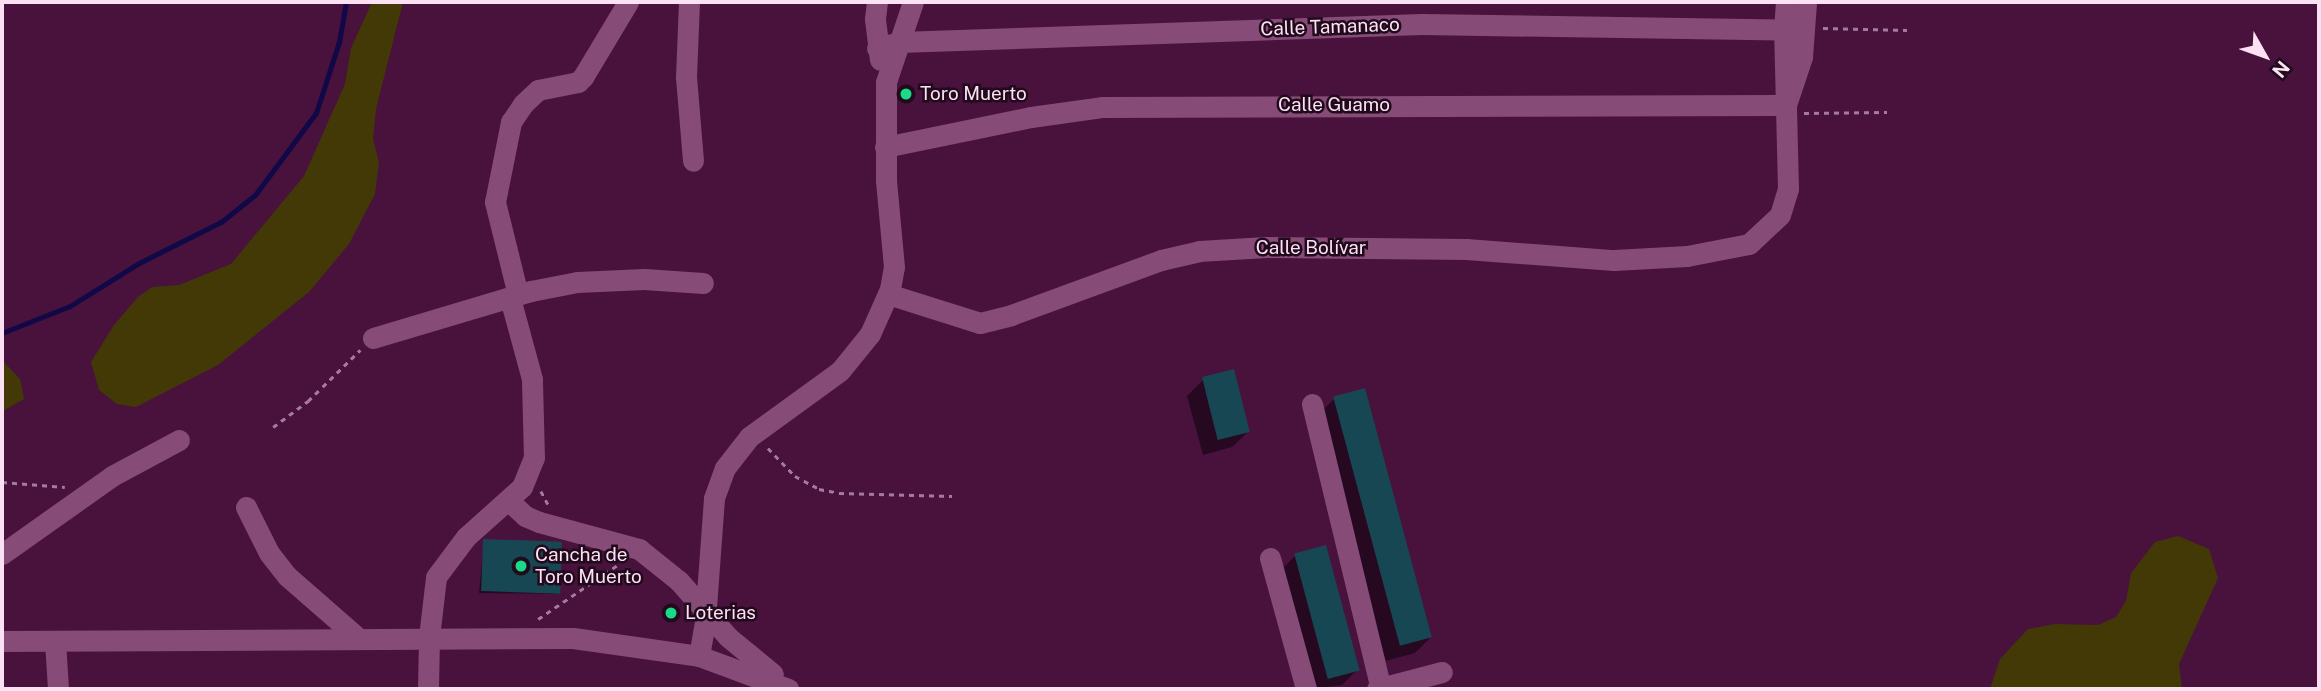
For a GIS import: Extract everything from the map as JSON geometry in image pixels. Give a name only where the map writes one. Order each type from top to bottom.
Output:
[{"type":"street","points":[[428,689],[429,637],[436,577],[442,565],[466,537],[508,500],[530,475],[536,437],[532,379],[495,202],[511,122],[523,104],[538,90],[578,82],[583,77],[628,2]]},
{"type":"street","points":[[689,2],[686,77],[693,161]]},
{"type":"street","points":[[699,656],[706,609],[714,498],[718,482],[736,452],[755,432],[840,371],[870,334],[888,294],[894,254],[885,147],[886,82],[877,48],[877,2]]},
{"type":"street","points":[[886,82],[913,2]]},
{"type":"street","points":[[1786,2],[1786,109]]},
{"type":"street","points":[[1786,109],[1802,57],[1806,2]]},
{"type":"street","name":"Calle Tamanaco","points":[[877,48],[899,42],[1422,24],[1784,30]]},
{"type":"street","name":"Calle Guamo","points":[[885,147],[1031,117],[1103,107],[1786,109]]},
{"type":"street","name":"Calle Bolívar","points":[[888,294],[980,323],[1011,315],[1161,260],[1199,251],[1266,247],[1466,249],[1614,260],[1687,256],[1749,244],[1771,226],[1786,202],[1789,157],[1786,109]]},
{"type":"street","points":[[373,338],[461,314],[514,296],[609,279],[703,283]]},
{"type":"street","points":[[1312,404],[1380,689],[1442,673]]},
{"type":"street","points":[[2,554],[93,489],[179,440]]},
{"type":"street","points":[[508,500],[525,516],[639,550],[664,568],[706,609],[728,637],[796,689]]},
{"type":"street","points":[[246,507],[269,553],[287,576],[357,637]]},
{"type":"street","points":[[1270,558],[1306,689]]},
{"type":"street","points":[[2,641],[357,637],[594,640],[699,656],[788,689]]},
{"type":"street","points":[[55,641],[58,689]]},
{"type":"path","points":[[1805,27],[1907,30]]},
{"type":"path","points":[[1786,109],[1887,112]]},
{"type":"path","points":[[273,427],[328,383],[373,338]]},
{"type":"path","points":[[755,432],[795,476],[819,489],[839,493],[952,496]]},
{"type":"path","points":[[2,482],[93,489]]},
{"type":"path","points":[[540,489],[550,509],[566,529]]},
{"type":"path","points":[[508,637],[544,616],[639,550]]},
{"type":"shaded area","points":[[372,2],[403,2],[376,109],[373,139],[379,162],[375,194],[349,244],[309,292],[218,365],[136,407],[117,404],[99,390],[91,362],[114,325],[138,297],[152,287],[179,285],[231,264],[304,176],[345,84],[351,48]]},
{"type":"shaded area","points":[[2,360],[20,379],[24,399],[3,411]]},
{"type":"shaded area","points":[[2178,536],[2209,549],[2218,578],[2179,664],[2182,689],[1990,689],[2000,659],[2028,629],[2055,624],[2098,625],[2116,617],[2126,601],[2131,573],[2155,542]]},
{"type":"building","points":[[1234,369],[1250,432],[1218,440],[1202,377]]},
{"type":"building","points":[[1365,388],[1432,637],[1400,646],[1333,397]]},
{"type":"building","name":"Cancha de Toro Muerto","points":[[483,539],[562,542],[560,594],[481,591]]},
{"type":"building","points":[[1326,545],[1360,671],[1328,679],[1294,554]]},
{"type":"waterway","points":[[2,333],[70,306],[139,263],[221,222],[255,195],[316,113],[339,42],[346,2]]},
{"type":"place","name":"Toro Muerto","points":[[906,94]]},
{"type":"place","name":"Cancha de Toro Muerto","points":[[521,566]]},
{"type":"place","name":"Loterias","points":[[671,613]]}]
